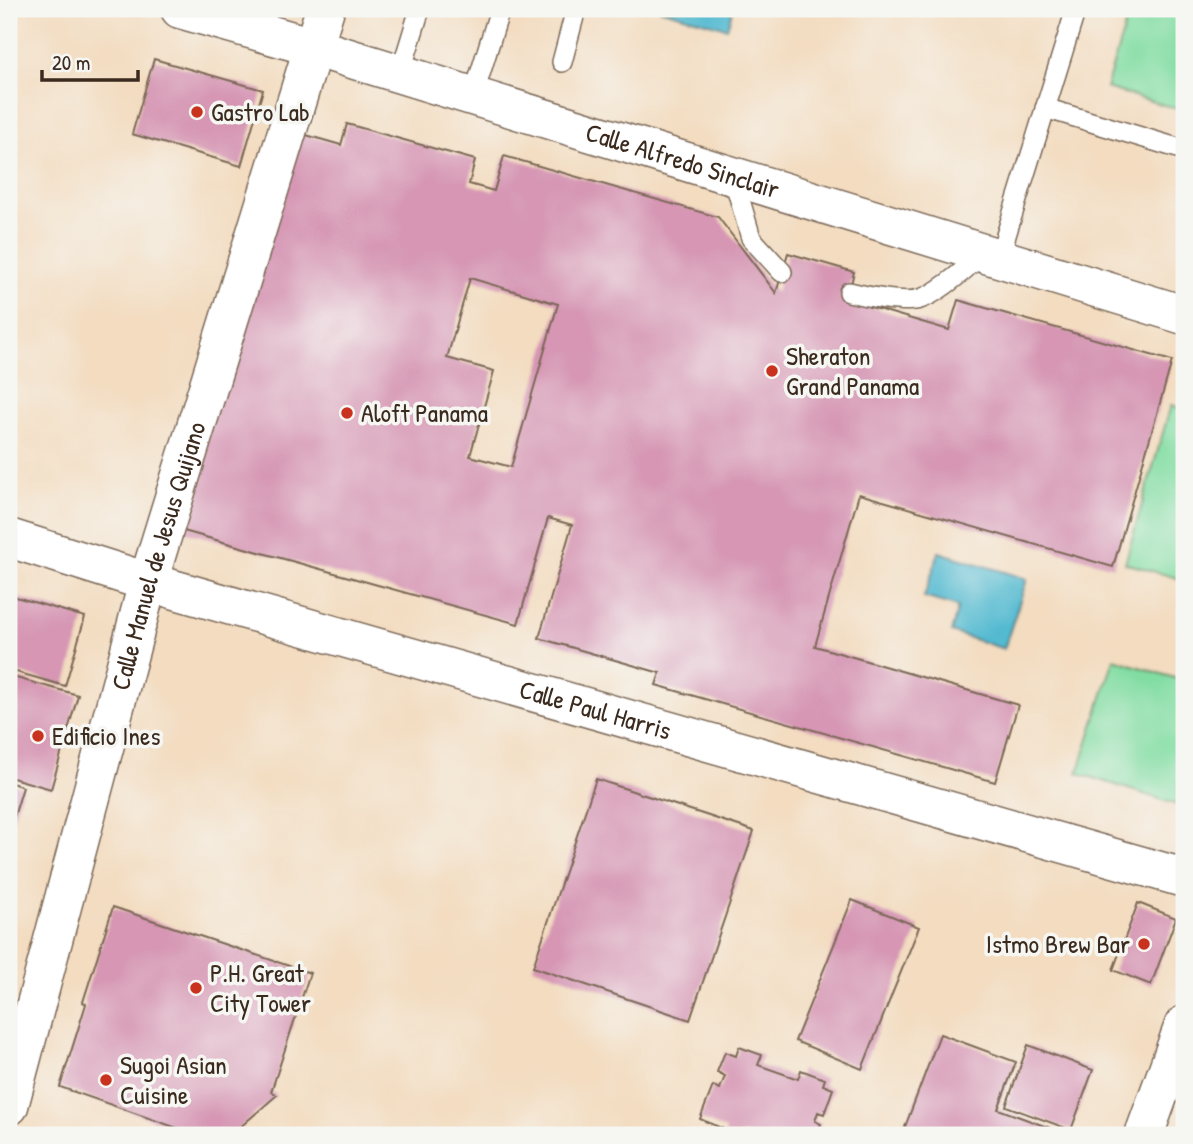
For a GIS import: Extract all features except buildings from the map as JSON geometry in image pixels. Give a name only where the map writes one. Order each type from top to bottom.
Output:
[{"type":"street","name":"Calle Alfredo Sinclair","points":[[180,9],[313,47],[1184,316]]},
{"type":"street","name":"Calle Manuel de Jesus Quijano","points":[[9,1106],[148,582],[325,9]]},
{"type":"street","name":"Calle Paul Harris","points":[[9,538],[148,582],[1184,878]]},
{"type":"street","points":[[1144,1135],[1184,1025]]},
{"type":"lane","points":[[400,74],[419,9]]},
{"type":"lane","points":[[473,97],[500,9]]},
{"type":"lane","points":[[562,62],[576,9]]},
{"type":"lane","points":[[849,292],[872,298],[919,299],[991,256],[1045,108],[1076,9]]},
{"type":"lane","points":[[1045,108],[1184,150]]},
{"type":"lane","points":[[733,176],[751,238],[782,272]]},
{"type":"green space","points":[[1130,9],[1184,9],[1184,111],[1106,88]]},
{"type":"green space","points":[[1171,405],[1184,409],[1184,580],[1125,563]]},
{"type":"green space","points":[[1114,659],[1184,681],[1184,807],[1078,773]]},
{"type":"water","points":[[659,9],[733,9],[727,28]]},
{"type":"water","points":[[939,552],[1027,579],[1004,649],[951,632],[958,607],[924,597]]},
{"type":"place","name":"Gastro Lab","points":[[197,112]]},
{"type":"place","name":"Sheraton Grand Panama","points":[[772,371]]},
{"type":"place","name":"Aloft Panama","points":[[347,413]]},
{"type":"place","name":"Edificio Ines","points":[[38,736]]},
{"type":"place","name":"Istmo Brew Bar","points":[[1144,944]]},
{"type":"place","name":"P.H. Great City Tower","points":[[196,988]]},
{"type":"place","name":"Sugoi Asian Cuisine","points":[[106,1080]]}]
